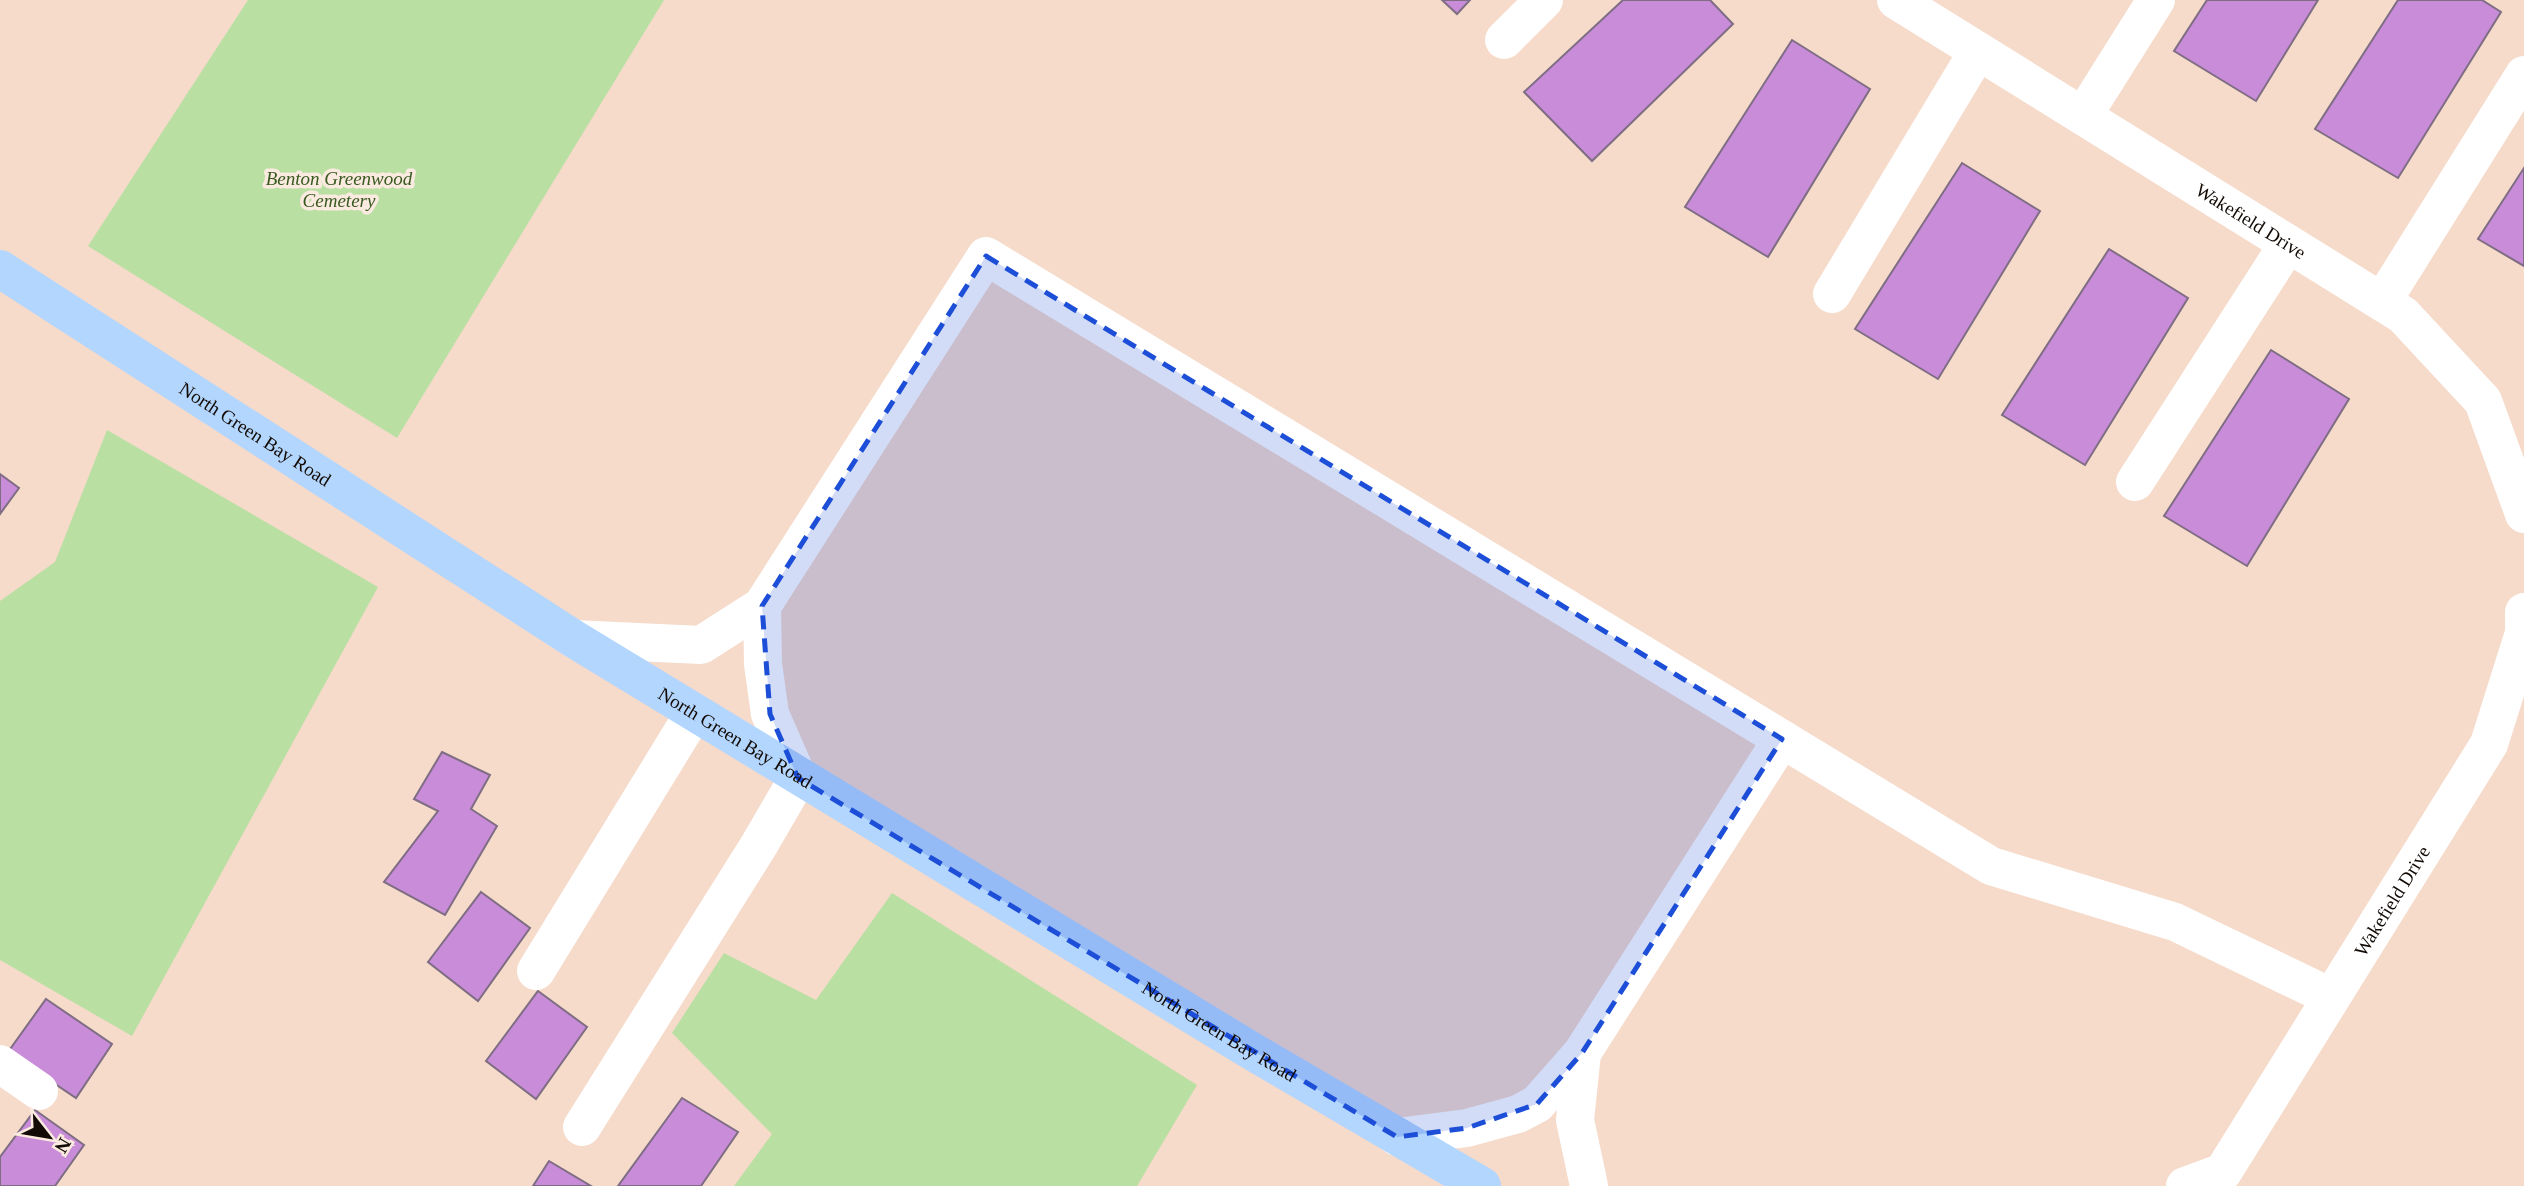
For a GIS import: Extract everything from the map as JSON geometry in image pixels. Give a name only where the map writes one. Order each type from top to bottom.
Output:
[{"type":"main road","name":"North Green Bay Road","points":[[0,269],[574,639],[798,778],[1482,1186]]},
{"type":"street","points":[[1504,40],[1544,0]]},
{"type":"street","name":"Wakefield Drive","points":[[1896,0],[2403,315],[2483,401],[2524,514]]},
{"type":"street","points":[[2083,116],[2156,0]]},
{"type":"street","points":[[1832,295],[1978,51]]},
{"type":"street","points":[[2382,302],[2524,75]]},
{"type":"street","points":[[2135,482],[2288,244]]},
{"type":"street","points":[[574,639],[701,645],[762,606],[986,256],[1991,866],[2175,922],[2331,998]]},
{"type":"street","points":[[582,1127],[760,845],[798,778],[770,714],[763,664],[762,606]]},
{"type":"street","name":"Wakefield Drive","points":[[2185,1186],[2225,1179],[2331,998],[2489,744],[2524,633],[2524,612]]},
{"type":"street","points":[[536,971],[694,713]]},
{"type":"street","points":[[1397,1137],[1467,1128],[1518,1114],[1537,1104],[1582,1053],[1782,739]]},
{"type":"street","points":[[1582,1053],[1575,1120],[1589,1186]]},
{"type":"street","points":[[0,1064],[39,1091]]},
{"type":"highlighted area","points":[[986,256],[1782,739],[1582,1053],[1537,1104],[1467,1128],[1397,1137],[798,778],[770,714],[762,606]]},
{"type":"green space","name":"Benton Greenwood Cemetery","points":[[248,0],[664,0],[397,438],[88,246]]},
{"type":"green space","points":[[107,430],[378,587],[132,1036],[0,960],[0,601],[55,562]]},
{"type":"green space","points":[[892,893],[1197,1085],[1137,1186],[734,1186],[772,1134],[672,1033],[724,953],[816,1000]]},
{"type":"building","points":[[1442,0],[1470,0],[1457,14]]},
{"type":"building","points":[[1623,0],[1710,0],[1733,24],[1592,161],[1524,92]]},
{"type":"building","points":[[2207,0],[2318,0],[2256,101],[2174,51]]},
{"type":"building","points":[[2398,0],[2482,0],[2501,12],[2398,178],[2315,129]]},
{"type":"building","points":[[1792,40],[1870,89],[1768,257],[1685,207]]},
{"type":"building","points":[[1962,163],[2040,211],[1938,379],[1855,329]]},
{"type":"building","points":[[2524,168],[2524,266],[2478,239]]},
{"type":"building","points":[[2109,249],[2188,298],[2085,465],[2002,415]]},
{"type":"building","points":[[2271,350],[2349,399],[2247,566],[2164,516]]},
{"type":"building","points":[[0,474],[19,488],[0,514]]},
{"type":"building","points":[[442,752],[490,775],[471,809],[497,826],[445,915],[384,882],[438,811],[414,799]]},
{"type":"building","points":[[481,892],[530,928],[478,1001],[428,962]]},
{"type":"building","points":[[538,991],[587,1027],[536,1099],[486,1061]]},
{"type":"building","points":[[46,999],[112,1044],[76,1098],[8,1052]]},
{"type":"building","points":[[682,1098],[738,1132],[701,1186],[618,1186]]},
{"type":"building","points":[[35,1110],[84,1145],[55,1186],[0,1186],[0,1157]]},
{"type":"building","points":[[549,1161],[591,1186],[533,1186]]}]
